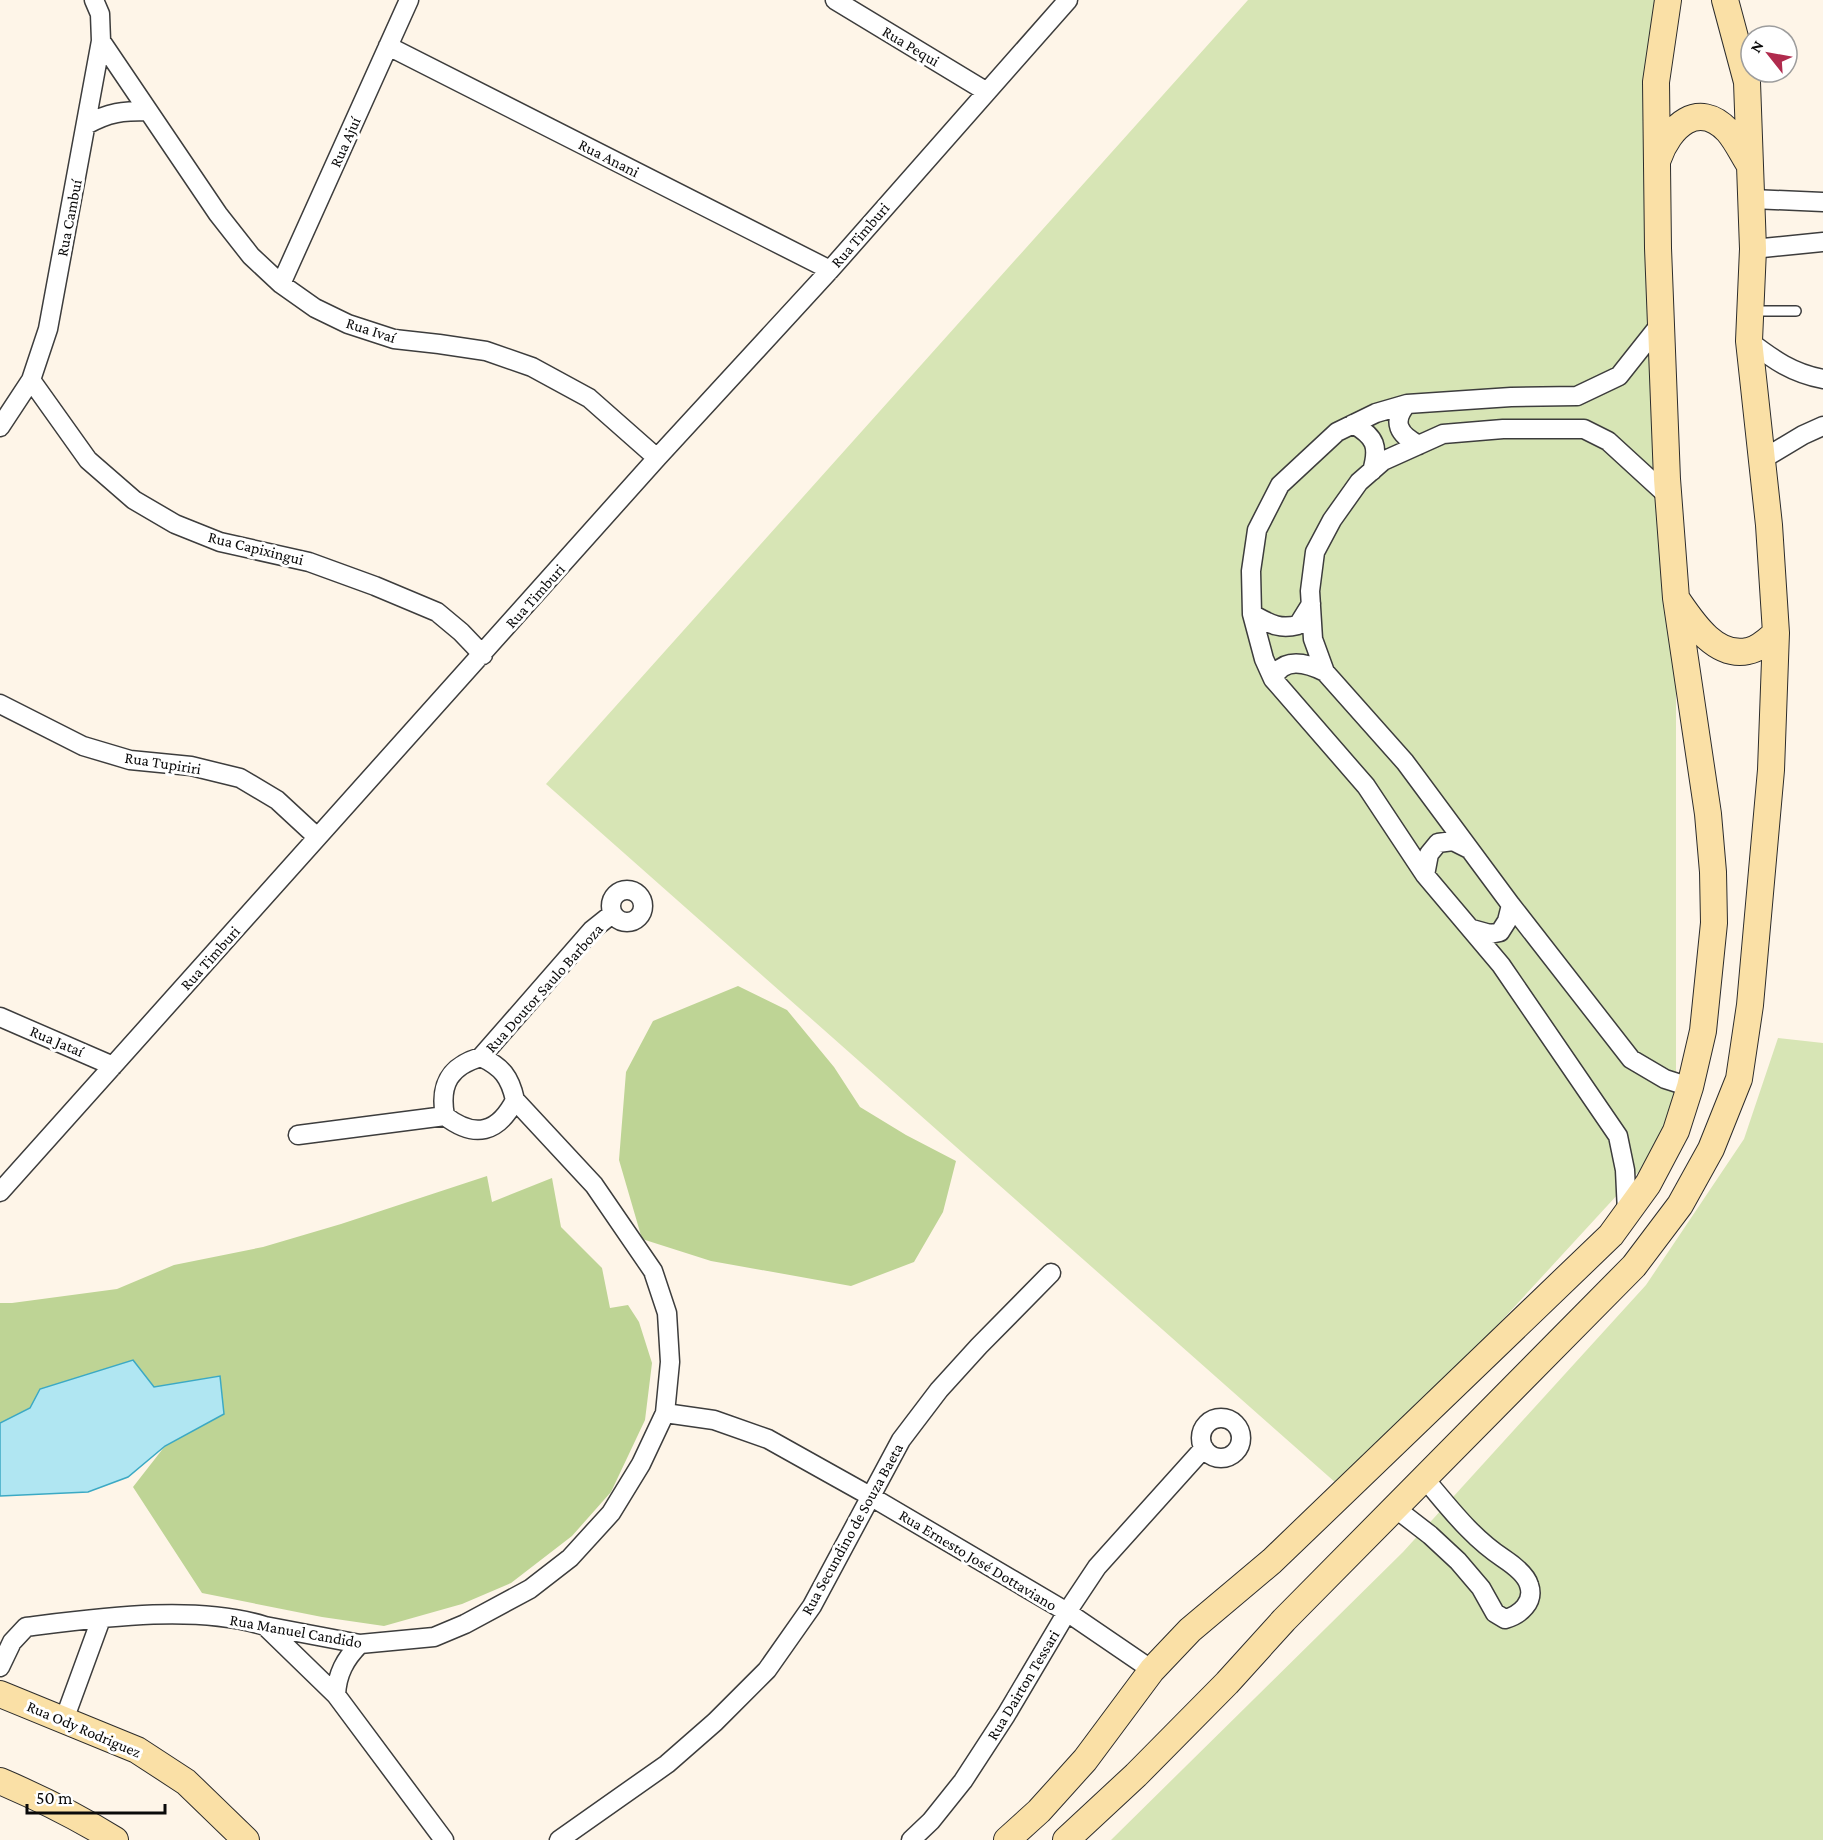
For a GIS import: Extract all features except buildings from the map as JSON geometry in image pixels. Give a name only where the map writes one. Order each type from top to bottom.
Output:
[{"type":"main road","points":[[1007,1840],[1039,1811],[1085,1760],[1152,1670],[1190,1630],[1272,1561],[1611,1236],[1648,1184],[1676,1131],[1690,1087],[1703,1031],[1714,923],[1713,872],[1708,814],[1676,598],[1668,496],[1656,164],[1656,82],[1668,0]]},
{"type":"main road","points":[[1066,1840],[1136,1775],[1227,1683],[1284,1620],[1634,1266],[1680,1205],[1711,1149],[1739,1078],[1750,1005],[1771,770],[1776,633],[1763,459],[1749,341],[1753,249],[1747,82],[1725,0]]},
{"type":"main road","points":[[1656,164],[1661,148],[1669,135],[1686,120],[1702,117],[1716,122],[1728,132],[1750,166]]},
{"type":"main road","points":[[1676,598],[1696,628],[1715,644],[1731,651],[1748,652],[1763,645],[1776,633]]},
{"type":"main road","name":"Rua Ody Rodriguez","points":[[0,1694],[137,1750],[186,1782],[246,1840]]},
{"type":"main road","points":[[0,1782],[78,1818],[115,1840]]},
{"type":"main road","points":[[1018,1840],[1024,1835],[1039,1811]]},
{"type":"street","name":"Rua Cambuí","points":[[0,427],[31,380],[48,329],[101,41],[100,14],[94,0]]},
{"type":"street","name":"Rua Ajuí","points":[[281,284],[409,0]]},
{"type":"street","name":"Rua Pequi","points":[[835,0],[987,92]]},
{"type":"street","name":"Rua Timburi","points":[[0,1192],[657,458],[830,270],[1068,0]]},
{"type":"street","name":"Rua Ivaí","points":[[101,41],[218,214],[251,256],[281,284],[315,308],[348,324],[394,339],[486,351],[532,367],[589,398],[657,458]]},
{"type":"street","name":"Rua Anani","points":[[387,46],[830,270]]},
{"type":"street","points":[[86,125],[103,116],[121,111],[148,111]]},
{"type":"street","points":[[1752,199],[1823,202]]},
{"type":"street","points":[[1753,249],[1823,242]]},
{"type":"street","points":[[1628,1212],[1625,1170],[1618,1136],[1507,974],[1425,875],[1366,786],[1281,690],[1274,679],[1264,658],[1252,614],[1251,571],[1257,530],[1280,485],[1337,432],[1376,413],[1407,404],[1511,397],[1577,396],[1619,376],[1661,323]]},
{"type":"street","points":[[1749,341],[1787,369],[1823,379]]},
{"type":"street","name":"Rua Capixingui","points":[[31,380],[88,460],[134,500],[175,524],[220,542],[309,562],[375,586],[436,612],[483,655]]},
{"type":"street","points":[[1407,404],[1400,413],[1399,426],[1410,441],[1419,445]]},
{"type":"street","points":[[1353,424],[1370,437],[1376,448],[1372,471]]},
{"type":"street","points":[[1763,459],[1823,426]]},
{"type":"street","points":[[1325,672],[1313,639],[1310,591],[1315,552],[1332,520],[1359,482],[1383,461],[1443,434],[1503,429],[1584,429],[1608,441],[1668,496]]},
{"type":"street","points":[[1252,614],[1275,626],[1286,628],[1298,625],[1311,604]]},
{"type":"street","points":[[1274,679],[1276,672],[1282,666],[1298,663],[1312,665],[1325,672],[1405,762],[1511,905],[1631,1059],[1665,1079],[1690,1087]]},
{"type":"street","name":"Rua Tupiriri","points":[[0,704],[82,746],[130,760],[191,765],[240,778],[277,800],[317,837]]},
{"type":"street","points":[[1425,875],[1429,854],[1438,843],[1453,841],[1469,849]]},
{"type":"street","points":[[1472,930],[1490,934],[1500,932],[1507,921],[1511,905]]},
{"type":"street","name":"Rua Doutor Saulo Barboza","points":[[445,1116],[442,1101],[445,1085],[453,1071],[466,1061],[482,1057],[591,930],[612,914]]},
{"type":"street","name":"Rua Jataí","points":[[0,1017],[113,1066]]},
{"type":"street","name":"Rua Manuel Candido","points":[[0,1667],[12,1642],[26,1627],[140,1615],[196,1615],[252,1622],[360,1644],[434,1637],[465,1624],[530,1589],[570,1558],[611,1513],[641,1464],[665,1413],[669,1362],[668,1313],[653,1271],[594,1185],[515,1100],[512,1086],[505,1073],[494,1063],[482,1057]]},
{"type":"street","points":[[298,1135],[445,1116],[459,1127],[476,1130],[493,1126],[500,1121],[507,1115],[515,1100]]},
{"type":"street","name":"Rua Secundino de Souza Baeta","points":[[559,1840],[668,1764],[715,1722],[767,1670],[812,1606],[901,1440],[939,1390],[1051,1273]]},
{"type":"street","name":"Rua Ernesto José Dottaviano","points":[[665,1413],[714,1420],[768,1439],[1067,1612],[1152,1670]]},
{"type":"street","name":"Rua Dairton Tessari","points":[[911,1840],[932,1821],[963,1781],[1097,1567],[1204,1448]]},
{"type":"street","points":[[1395,1508],[1430,1535],[1458,1561],[1481,1588],[1495,1612],[1505,1619],[1516,1616],[1524,1609],[1529,1598],[1530,1585],[1522,1574],[1485,1546],[1424,1478]]},
{"type":"street","points":[[64,1720],[101,1619]]},
{"type":"street","points":[[265,1626],[336,1695],[444,1840]]},
{"type":"street","points":[[336,1695],[337,1681],[342,1667],[349,1655],[360,1644]]},
{"type":"lane","points":[[1751,311],[1796,311]]},
{"type":"green space","points":[[1248,0],[1667,0],[1676,598],[1676,1131],[1345,1491],[546,784]]},
{"type":"green space","points":[[738,986],[787,1010],[834,1067],[860,1107],[906,1135],[956,1161],[943,1212],[914,1262],[851,1286],[711,1261],[642,1239],[619,1160],[626,1072],[653,1021]]},
{"type":"green space","points":[[1778,1038],[1823,1043],[1823,1840],[1111,1840],[1403,1552],[1646,1285],[1744,1139]]},
{"type":"green space","points":[[487,1176],[492,1202],[552,1178],[561,1227],[602,1268],[610,1308],[628,1305],[639,1322],[652,1363],[645,1420],[611,1492],[572,1536],[511,1583],[462,1604],[384,1626],[322,1617],[202,1593],[133,1487],[165,1446],[224,1414],[220,1376],[30,1408],[0,1423],[0,1303],[117,1289],[174,1265],[263,1247]]},
{"type":"water","points":[[133,1360],[154,1387],[220,1376],[224,1414],[165,1446],[128,1477],[88,1492],[0,1496],[0,1423],[30,1408],[40,1389]]}]
